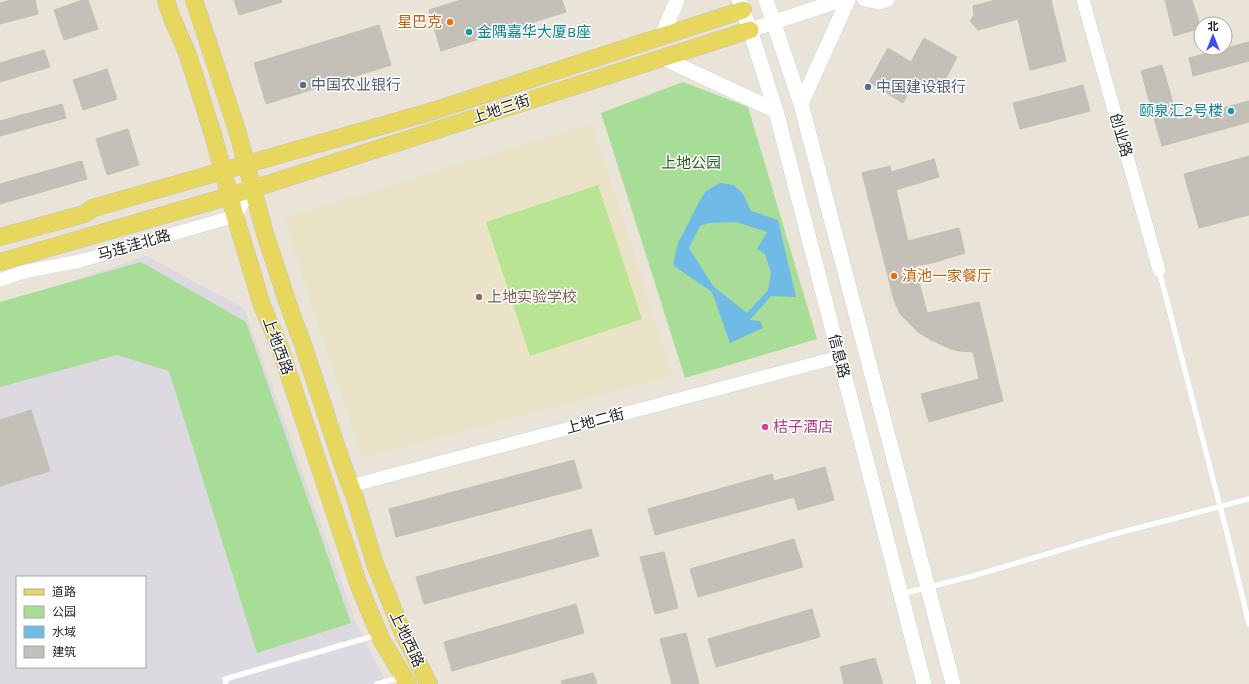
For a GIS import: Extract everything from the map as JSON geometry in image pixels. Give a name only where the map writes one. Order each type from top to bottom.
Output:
[{"type":"main road","name":"上地西路","points":[[166,0],[188,55],[262,305],[279,345],[355,574],[382,641],[407,680]]},
{"type":"main road","name":"上地西路","points":[[194,0],[237,130],[252,188],[288,304],[303,344],[375,564],[399,624],[429,684]]},
{"type":"main road","points":[[662,36],[677,0]]},
{"type":"main road","points":[[750,30],[841,0]]},
{"type":"main road","points":[[801,104],[848,0]]},
{"type":"main road","points":[[741,5],[769,1]]},
{"type":"main road","name":"信息路","points":[[769,1],[774,22],[801,104],[953,684]]},
{"type":"main road","name":"上地三街","points":[[223,170],[433,111],[662,36],[741,5]]},
{"type":"main road","name":"信息路","points":[[741,5],[776,111],[924,684]]},
{"type":"main road","name":"上地三街","points":[[230,196],[750,30]]},
{"type":"main road","points":[[663,58],[776,111]]},
{"type":"main road","points":[[0,237],[84,214],[93,208],[197,179],[223,170]]},
{"type":"main road","name":"马连洼北路","points":[[0,262],[230,196]]},
{"type":"street","points":[[864,0],[879,3],[888,0]]},
{"type":"street","name":"创业路","points":[[1083,0],[1159,270]]},
{"type":"street","points":[[235,216],[252,188]]},
{"type":"street","name":"马连洼北路","points":[[0,280],[23,272],[80,261],[235,216]]},
{"type":"street","name":"上地二街","points":[[350,486],[839,357]]},
{"type":"lane","points":[[1159,270],[1249,624]]},
{"type":"lane","points":[[901,594],[973,576],[1111,535],[1249,499]]},
{"type":"lane","points":[[226,684],[224,679],[379,634]]},
{"type":"lane","points":[[377,684],[407,680]]},
{"type":"shaded area","name":"上地实验学校","points":[[592,123],[673,376],[362,458],[284,218]]},
{"type":"shaded area","points":[[146,256],[244,308],[356,623],[387,684],[0,684],[0,306]]},
{"type":"green space","name":"上地公园","points":[[683,82],[748,107],[817,339],[685,378],[601,113]]},
{"type":"green space","points":[[598,185],[642,319],[530,356],[486,222]]},
{"type":"green space","points":[[141,262],[246,322],[351,623],[257,653],[169,371],[117,355],[0,387],[0,302]]},
{"type":"water","points":[[720,183],[734,185],[743,194],[751,211],[778,220],[796,297],[771,296],[750,320],[760,321],[763,328],[730,343],[712,292],[673,265],[678,243],[706,191]],"holes":[[[736,222],[767,232],[757,249],[765,254],[771,273],[768,290],[747,313],[713,286],[689,248],[700,226],[709,223]]]},
{"type":"building","points":[[10,0],[35,0],[38,14],[0,24],[0,3]]},
{"type":"building","points":[[83,0],[88,0],[98,29],[64,40],[54,10]]},
{"type":"building","points":[[234,0],[281,0],[282,2],[239,15]]},
{"type":"building","name":"金隅嘉华大厦B座","points":[[461,0],[562,0],[566,12],[441,51],[429,10]]},
{"type":"building","points":[[996,0],[1051,0],[1066,61],[1030,70],[1018,19],[978,30],[970,21],[974,15],[973,6]]},
{"type":"building","points":[[1165,0],[1192,0],[1197,16],[1193,16],[1193,30],[1174,36]]},
{"type":"building","points":[[379,25],[391,65],[266,104],[254,63]]},
{"type":"building","points":[[924,38],[957,57],[939,92],[926,84],[913,83],[903,103],[869,82],[888,48],[911,62]]},
{"type":"building","points":[[1249,42],[1249,61],[1193,76],[1189,58],[1196,56],[1233,56],[1233,46]]},
{"type":"building","points":[[44,50],[50,67],[0,82],[0,63]]},
{"type":"building","name":"颐泉汇2号楼","points":[[1162,65],[1178,120],[1249,101],[1249,122],[1162,146],[1141,71]]},
{"type":"building","points":[[107,69],[117,99],[83,110],[73,80]]},
{"type":"building","points":[[1083,85],[1090,111],[1020,129],[1013,103]]},
{"type":"building","points":[[62,104],[66,118],[0,136],[0,121]]},
{"type":"building","points":[[128,129],[139,165],[107,175],[96,139]]},
{"type":"building","points":[[1249,156],[1249,215],[1199,228],[1184,174]]},
{"type":"building","points":[[934,159],[939,177],[896,190],[908,241],[959,228],[965,253],[932,263],[915,266],[927,313],[979,302],[1003,401],[929,422],[921,394],[979,379],[973,352],[951,349],[931,340],[918,332],[900,314],[894,300],[862,173],[890,166],[891,172]]},
{"type":"building","points":[[82,161],[87,179],[0,204],[0,184]]},
{"type":"building","points":[[31,410],[50,471],[0,486],[0,420]]},
{"type":"building","points":[[574,460],[582,488],[396,537],[389,509]]},
{"type":"building","points":[[825,467],[834,500],[798,510],[794,497],[655,535],[648,509],[772,474],[774,481]]},
{"type":"building","points":[[591,529],[599,556],[424,604],[416,577]]},
{"type":"building","points":[[794,539],[803,567],[698,597],[690,569]]},
{"type":"building","points":[[664,552],[678,608],[655,614],[640,557]]},
{"type":"building","points":[[576,604],[584,633],[452,671],[444,642]]},
{"type":"building","points":[[812,609],[820,637],[716,667],[708,639]]},
{"type":"building","points":[[686,633],[699,684],[672,684],[660,639]]},
{"type":"building","points":[[875,658],[883,684],[844,684],[840,667]]},
{"type":"building","points":[[593,673],[597,684],[562,684],[561,681]]},
{"type":"place","name":"星巴克","points":[[450,22]]},
{"type":"place","name":"金隅嘉华大厦B座","points":[[469,32]]},
{"type":"place","name":"中国农业银行","points":[[303,85]]},
{"type":"place","name":"中国建设银行","points":[[868,87]]},
{"type":"place","name":"颐泉汇2号楼","points":[[1231,111]]},
{"type":"place","name":"滇池一家餐厅","points":[[894,276]]},
{"type":"place","name":"上地实验学校","points":[[479,297]]},
{"type":"place","name":"桔子酒店","points":[[765,427]]}]
